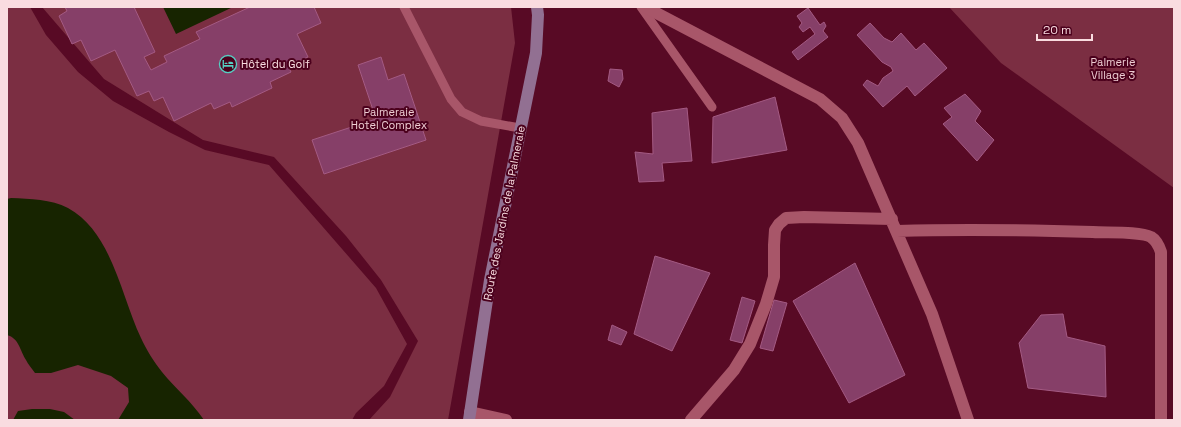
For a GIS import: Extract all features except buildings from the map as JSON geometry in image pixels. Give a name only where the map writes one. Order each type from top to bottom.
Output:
[{"type":"street","name":"Route des Jardins de la Palmeraie","points":[[470,416],[490,280],[536,53],[537,7]]},
{"type":"street","points":[[645,7],[820,99],[842,118],[858,143],[932,314],[968,420]]},
{"type":"street","points":[[691,420],[734,370],[750,344],[766,304],[774,277],[775,238],[776,230],[779,224],[786,218],[804,217],[892,219]]},
{"type":"street","points":[[897,231],[962,230],[1083,232],[1141,234],[1152,237],[1157,243],[1161,252],[1161,420]]},
{"type":"street","points":[[470,416],[506,420]]},
{"type":"lane","points":[[404,7],[452,99],[462,112],[481,121],[520,128]]},
{"type":"lane","points":[[642,7],[712,108]]},
{"type":"green space","points":[[7,7],[30,7],[46,35],[78,72],[113,101],[205,150],[269,165],[376,288],[407,344],[384,386],[356,413],[352,420],[7,420]]},
{"type":"green space","name":"Palmeraie Hotel Complex","points":[[42,7],[511,7],[515,43],[448,420],[369,420],[390,397],[418,341],[381,280],[346,236],[274,157],[203,140],[104,79]]},
{"type":"green space","name":"Palmerie Village 3","points":[[949,7],[1174,7],[1174,188],[1001,63]]},
{"type":"shaded area","points":[[163,7],[233,7],[176,34]]},
{"type":"shaded area","points":[[7,199],[40,200],[55,203],[68,208],[83,219],[95,233],[114,266],[134,321],[148,351],[162,372],[204,420],[118,420],[129,402],[128,388],[111,376],[78,365],[51,373],[35,373],[27,362],[17,342],[7,335]]},
{"type":"shaded area","points":[[50,409],[64,412],[75,420],[13,420],[18,411]]},
{"type":"place","name":"Hôtel du Golf","points":[[228,64]]}]
